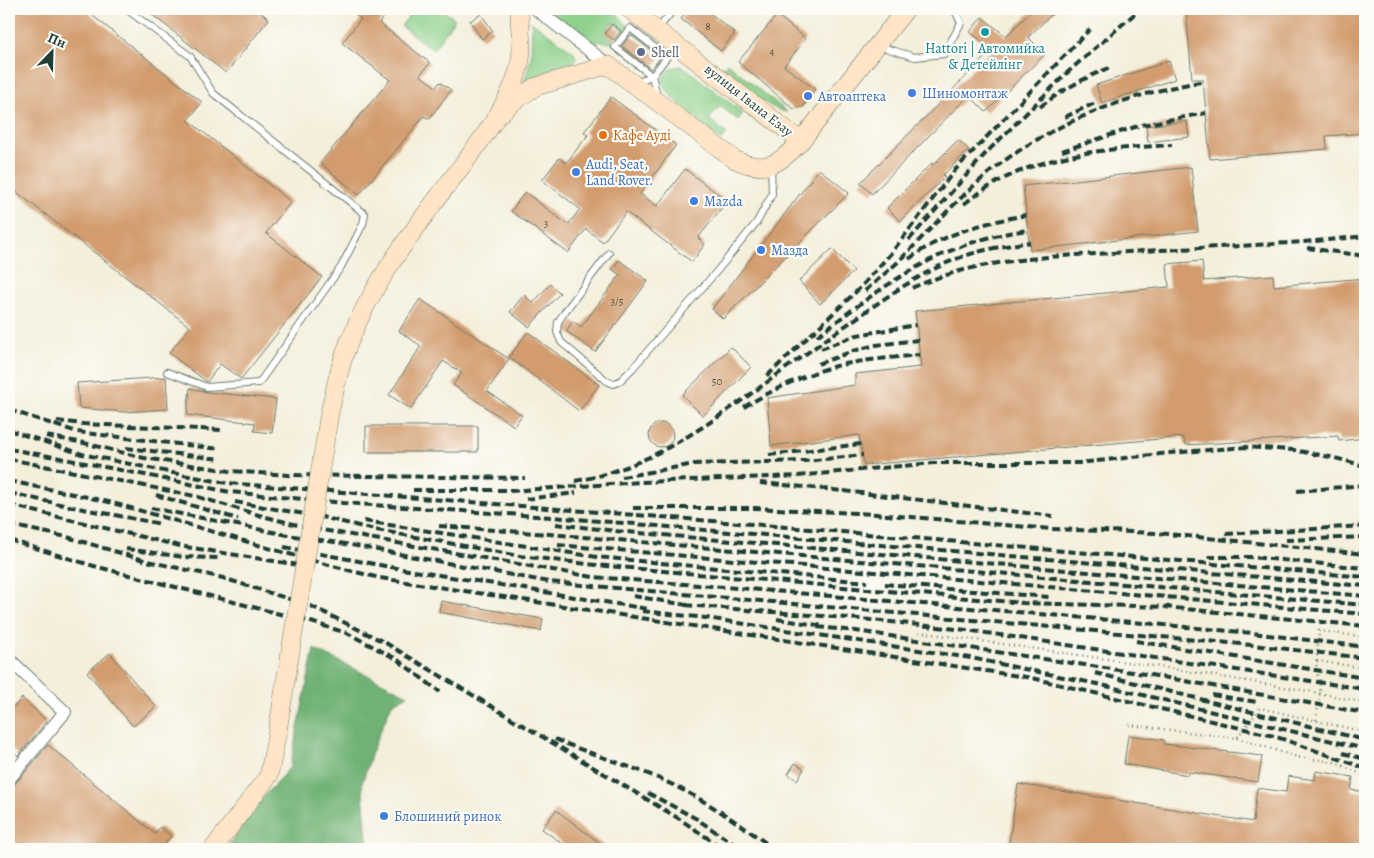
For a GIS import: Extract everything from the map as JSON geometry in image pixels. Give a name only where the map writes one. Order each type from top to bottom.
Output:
[{"type":"main road","points":[[213,849],[269,774],[330,410],[340,367],[349,341],[388,267],[495,118],[512,84],[521,55],[520,9]]},
{"type":"main road","points":[[801,141],[906,9]]},
{"type":"main road","name":"вулиця Івана Езау","points":[[630,10],[801,141],[782,160],[771,166]]},
{"type":"main road","points":[[495,118],[513,102],[536,88],[608,65],[734,158],[745,164],[758,167],[771,166]]},
{"type":"street","points":[[536,9],[608,65]]},
{"type":"street","points":[[9,659],[66,712],[9,779]]},
{"type":"lane","points":[[126,9],[190,56],[213,93],[365,214],[363,224],[341,267],[258,383],[207,387],[167,372]]},
{"type":"lane","points":[[657,30],[674,9]]},
{"type":"lane","points":[[877,46],[915,57],[944,54],[961,24],[954,9]]},
{"type":"lane","points":[[608,65],[616,47],[630,28],[630,10]]},
{"type":"lane","points":[[630,28],[667,56]]},
{"type":"lane","points":[[616,47],[652,76],[658,102]]},
{"type":"lane","points":[[632,83],[652,76],[667,56],[688,53]]},
{"type":"lane","points":[[610,253],[566,310],[558,322],[557,332],[561,342],[607,381],[614,384],[621,380],[645,354],[718,271],[757,222],[772,194],[771,166]]},
{"type":"path","points":[[1316,720],[1320,693],[1320,682],[1316,670],[1318,631],[1365,638]]},
{"type":"path","points":[[919,632],[1155,666],[1320,693],[1365,703]]},
{"type":"path","points":[[1317,661],[1365,668]]},
{"type":"path","points":[[1237,738],[1260,708],[1365,732]]},
{"type":"path","points":[[1129,725],[1237,738],[1298,757],[1334,762],[1365,776]]},
{"type":"green space","points":[[414,9],[441,9],[455,19],[433,50],[401,26]]},
{"type":"green space","points":[[545,9],[612,9],[628,26],[624,31],[612,22],[604,33],[615,42],[614,44],[602,41],[591,45]]},
{"type":"green space","points":[[532,22],[574,52],[576,58],[573,63],[553,68],[524,82],[531,59]]},
{"type":"green space","points":[[727,63],[787,112],[771,106],[754,94],[723,68]]},
{"type":"green space","points":[[680,66],[688,70],[743,113],[738,120],[720,106],[709,119],[727,134],[721,141],[696,121],[664,88],[663,79],[666,73],[672,68]]},
{"type":"green space","points":[[314,649],[408,695],[392,704],[374,746],[362,783],[368,849],[226,849],[258,803],[290,767]]},
{"type":"building","points":[[9,9],[84,9],[202,102],[188,120],[291,202],[266,233],[322,277],[241,379],[220,364],[207,382],[169,353],[190,327],[9,186]]},
{"type":"building","points":[[145,9],[256,9],[269,19],[226,73]]},
{"type":"building","points":[[348,9],[391,9],[379,23],[430,63],[420,75],[436,87],[440,82],[451,90],[429,119],[424,116],[359,195],[320,163],[390,80],[342,43],[361,19]]},
{"type":"building","points":[[689,9],[715,9],[711,14],[735,33],[721,51],[681,19]]},
{"type":"building","points":[[1034,9],[1057,9],[1028,37],[1045,54],[986,112],[969,95],[872,194],[860,183],[992,50],[970,32],[982,17],[1006,36]]},
{"type":"building","points":[[1186,9],[1365,9],[1365,133],[1326,136],[1327,149],[1210,159],[1203,79],[1192,79]]},
{"type":"building","points":[[481,14],[493,31],[482,39],[470,21]]},
{"type":"building","points":[[777,15],[806,39],[784,66],[815,89],[803,107],[794,109],[738,62]]},
{"type":"building","points":[[612,24],[621,31],[614,40],[605,33]]},
{"type":"building","name":"Shell","points":[[631,35],[660,58],[651,69],[622,46]]},
{"type":"building","points":[[1169,61],[1175,79],[1102,103],[1096,85]]},
{"type":"building","points":[[611,97],[676,145],[640,194],[657,206],[685,169],[727,201],[698,238],[705,244],[692,262],[626,212],[603,242],[586,229],[568,253],[511,211],[525,192],[568,225],[580,209],[542,180],[559,158],[566,163],[588,135],[584,132]]},
{"type":"building","points":[[1187,121],[1189,137],[1148,142],[1146,126]]},
{"type":"building","points":[[958,140],[969,150],[943,175],[945,177],[900,221],[887,208]]},
{"type":"building","points":[[1191,167],[1198,231],[1030,250],[1023,186]]},
{"type":"building","points":[[819,169],[849,193],[723,319],[712,309]]},
{"type":"building","points":[[832,249],[854,271],[820,304],[799,281]]},
{"type":"building","points":[[619,260],[648,281],[595,352],[566,331],[573,321],[581,327],[620,275],[612,269]]},
{"type":"building","points":[[1202,261],[1204,281],[1273,275],[1274,286],[1365,278],[1365,438],[1339,441],[1338,436],[1186,445],[1183,437],[864,465],[859,435],[771,446],[767,398],[855,385],[855,374],[921,367],[915,311],[1169,287],[1167,264]]},
{"type":"building","points":[[550,284],[560,293],[529,327],[510,312],[524,295],[533,303]]},
{"type":"building","points":[[420,299],[509,359],[487,391],[522,415],[514,426],[453,385],[462,373],[443,361],[411,409],[389,395],[421,346],[399,331]]},
{"type":"building","points":[[528,332],[599,385],[579,411],[509,357]]},
{"type":"building","points":[[731,347],[751,367],[703,416],[682,395]]},
{"type":"building","points":[[166,377],[168,409],[124,412],[79,408],[77,383]]},
{"type":"building","points":[[190,388],[207,392],[276,399],[272,433],[254,431],[255,423],[187,415]]},
{"type":"building","points":[[661,423],[669,427],[673,435],[669,443],[661,447],[653,443],[649,435],[653,427]]},
{"type":"building","points":[[366,426],[478,426],[478,452],[366,452]]},
{"type":"building","points":[[441,601],[543,619],[541,631],[439,612]]},
{"type":"building","points":[[110,653],[156,707],[133,726],[87,672]]},
{"type":"building","points":[[22,698],[47,721],[18,756],[9,747],[9,712]]},
{"type":"building","points":[[1128,735],[1164,740],[1164,744],[1262,756],[1258,782],[1189,772],[1188,775],[1124,764]]},
{"type":"building","points":[[48,745],[155,834],[160,827],[171,836],[161,849],[20,849],[9,839],[9,787],[15,784]]},
{"type":"building","points":[[795,763],[804,769],[797,780],[788,774]]},
{"type":"building","points":[[1316,771],[1353,777],[1351,790],[1365,792],[1365,849],[1045,849],[1009,843],[1018,784],[1253,822],[1257,788],[1286,792],[1288,776],[1315,780]]},
{"type":"building","points":[[556,810],[608,849],[570,849],[542,829]]},
{"type":"railway","points":[[909,240],[987,152],[1068,72],[1140,9]]},
{"type":"railway","points":[[767,376],[861,287],[892,252],[955,170],[1090,29]]},
{"type":"railway","points":[[1040,107],[1073,85],[1109,68]]},
{"type":"railway","points":[[901,259],[978,182],[1012,155],[1037,140],[1063,126],[1118,103],[1146,94],[1201,82]]},
{"type":"railway","points":[[1065,117],[1095,103]]},
{"type":"railway","points":[[1062,151],[1141,125],[1206,113]]},
{"type":"railway","points":[[964,204],[1012,175],[1037,165],[1089,153],[1172,145]]},
{"type":"railway","points":[[909,259],[936,242],[964,230],[1026,215]]},
{"type":"railway","points":[[817,336],[866,299],[915,268],[968,244],[1028,230]]},
{"type":"railway","points":[[912,288],[936,278],[985,265],[1036,258],[1270,244],[1365,236]]},
{"type":"railway","points":[[575,481],[627,467],[676,443],[722,414],[884,299],[933,269],[976,252],[1030,242]]},
{"type":"railway","points":[[1307,248],[1365,256]]},
{"type":"railway","points":[[865,291],[906,255]]},
{"type":"railway","points":[[821,349],[857,335],[916,325]]},
{"type":"railway","points":[[818,364],[876,345],[918,340]]},
{"type":"railway","points":[[744,407],[786,384],[832,367],[864,361],[919,355]]},
{"type":"railway","points":[[9,410],[77,432],[220,449]]},
{"type":"railway","points":[[57,421],[83,424],[223,430]]},
{"type":"railway","points":[[9,430],[82,454],[227,483],[751,524],[1365,577]]},
{"type":"railway","points":[[46,436],[144,458],[230,471],[288,475],[525,478]]},
{"type":"railway","points":[[769,455],[861,444]]},
{"type":"railway","points":[[510,491],[640,482],[797,476],[933,463],[1079,463],[1246,447],[1294,450],[1365,466]]},
{"type":"railway","points":[[126,448],[221,459]]},
{"type":"railway","points":[[9,449],[230,492],[343,503],[552,517],[1365,586]]},
{"type":"railway","points":[[622,477],[695,464],[805,461],[863,455]]},
{"type":"railway","points":[[9,459],[195,496],[305,527],[593,577],[1132,622],[1252,633],[1365,647]]},
{"type":"railway","points":[[9,481],[120,505],[380,578],[1032,678],[1274,736],[1365,768]]},
{"type":"railway","points":[[760,483],[1053,516]]},
{"type":"railway","points":[[1297,491],[1365,485]]},
{"type":"railway","points":[[413,490],[516,490]]},
{"type":"railway","points":[[9,493],[161,524]]},
{"type":"railway","points":[[526,499],[576,493]]},
{"type":"railway","points":[[156,495],[238,519]]},
{"type":"railway","points":[[235,502],[520,556],[596,565],[1023,603],[1170,607]]},
{"type":"railway","points":[[9,505],[180,546],[311,567]]},
{"type":"railway","points":[[151,508],[288,535],[549,582],[1252,645],[1365,658]]},
{"type":"railway","points":[[633,508],[755,508],[876,514],[1051,529],[1158,533],[1365,554]]},
{"type":"railway","points":[[364,521],[597,557],[867,582]]},
{"type":"railway","points":[[556,524],[616,531],[1365,596]]},
{"type":"railway","points":[[9,525],[67,537],[147,561],[223,578],[311,606],[384,642],[678,818],[724,849]]},
{"type":"railway","points":[[439,526],[1365,605]]},
{"type":"railway","points":[[1226,534],[1365,526]]},
{"type":"railway","points":[[1286,540],[1365,537]]},
{"type":"railway","points":[[9,540],[94,566],[347,633],[395,658],[440,692]]},
{"type":"railway","points":[[558,545],[1365,614]]},
{"type":"railway","points":[[284,547],[396,568],[648,609]]},
{"type":"railway","points":[[126,549],[184,557],[218,558]]},
{"type":"railway","points":[[1208,557],[1250,557],[1365,568]]},
{"type":"railway","points":[[885,584],[1049,597]]},
{"type":"railway","points":[[633,596],[693,606]]},
{"type":"railway","points":[[685,605],[872,620],[966,630],[1365,689]]},
{"type":"railway","points":[[1164,607],[1365,626]]},
{"type":"railway","points":[[642,611],[706,618],[971,658],[1102,685],[1365,749]]},
{"type":"railway","points":[[777,619],[824,626]]},
{"type":"railway","points":[[817,627],[856,631],[1145,674],[1365,713]]},
{"type":"railway","points":[[1136,641],[1365,678]]},
{"type":"railway","points":[[1095,673],[1365,740]]},
{"type":"railway","points":[[1212,695],[1257,702]]},
{"type":"railway","points":[[555,739],[675,786],[719,811],[774,849]]},
{"type":"railway","points":[[1343,753],[1365,759]]},
{"type":"railway","points":[[648,793],[697,819],[741,849]]},
{"type":"place","name":"Hattori | Автомийка & Детейлінг","points":[[985,32]]},
{"type":"place","name":"Shell","points":[[641,52]]},
{"type":"place","name":"Шиномонтаж","points":[[912,93]]},
{"type":"place","name":"Автоаптека","points":[[808,96]]},
{"type":"place","name":"Кафе Ауді","points":[[603,135]]},
{"type":"place","name":"Audi, Seat, Land Rover.","points":[[576,172]]},
{"type":"place","name":"Mazda","points":[[694,201]]},
{"type":"place","name":"Мазда","points":[[761,250]]},
{"type":"place","name":"Блошиний ринок","points":[[384,816]]}]
